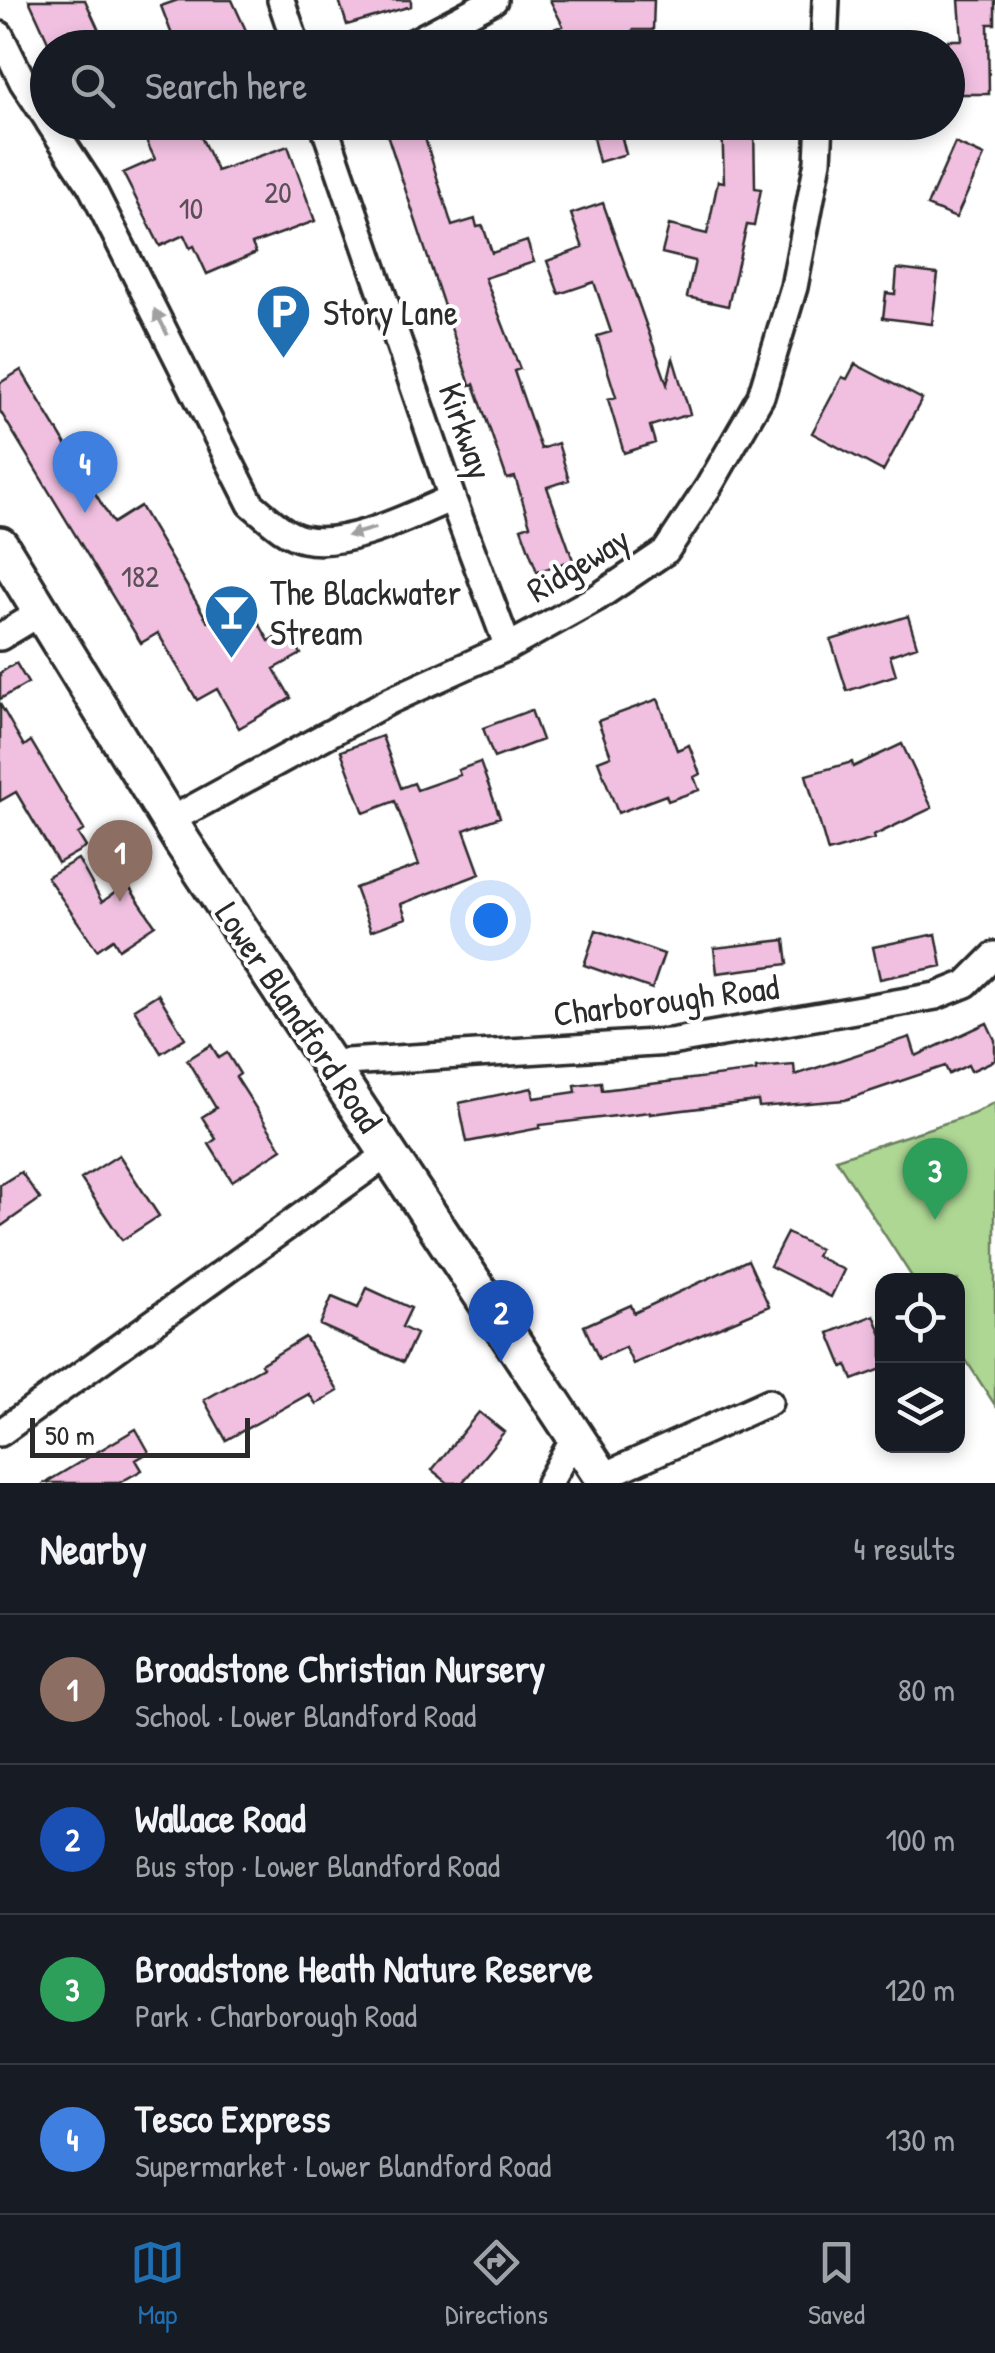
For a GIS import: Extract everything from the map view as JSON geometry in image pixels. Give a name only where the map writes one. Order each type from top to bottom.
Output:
[{"type":"main road","name":"Lower Blandford Road","points":[[0,545],[169,821],[604,1480]]},
{"type":"street","points":[[281,0],[291,30]]},
{"type":"street","points":[[437,30],[494,0]]},
{"type":"street","points":[[825,30],[826,0]]},
{"type":"street","points":[[0,35],[30,93]]},
{"type":"street","points":[[61,140],[91,186],[251,504],[276,526],[302,539],[337,539],[394,523],[452,498]]},
{"type":"street","name":"Kirkway","points":[[329,140],[452,498],[508,646]]},
{"type":"street","name":"Ridgeway","points":[[169,821],[391,700],[508,646],[598,597],[666,551],[761,396],[794,287],[819,140]]},
{"type":"street","points":[[0,637],[40,613]]},
{"type":"street","name":"Charborough Road","points":[[330,1063],[670,1042],[936,996],[966,984],[995,954]]},
{"type":"street","points":[[0,1432],[389,1154]]},
{"type":"street","points":[[604,1480],[770,1402]]},
{"type":"street","points":[[549,1483],[575,1436]]},
{"type":"green space","points":[[995,1102],[995,1405],[965,1359],[965,1273],[909,1273],[836,1159],[973,1114]]},
{"type":"building","points":[[29,0],[85,0],[99,30],[43,30]]},
{"type":"building","points":[[178,0],[232,0],[246,30],[170,30],[161,6]]},
{"type":"building","points":[[339,0],[411,0],[411,6],[347,25]]},
{"type":"building","points":[[550,0],[654,0],[653,30],[550,30],[563,26]]},
{"type":"building","points":[[959,0],[995,0],[995,24],[988,24],[989,94],[965,94],[965,30],[961,30]]},
{"type":"building","points":[[146,140],[202,140],[217,171],[288,146],[315,221],[252,244],[256,253],[207,274],[194,246],[190,248],[184,235],[160,246],[123,173],[155,159]]},
{"type":"building","points":[[389,140],[426,140],[452,226],[475,219],[477,227],[483,226],[492,253],[527,241],[534,262],[485,278],[520,369],[514,371],[541,449],[558,443],[569,480],[547,487],[573,560],[537,572],[521,528],[530,525],[515,477],[507,479],[474,384],[470,385]]},
{"type":"building","points":[[594,140],[622,140],[626,154],[599,162]]},
{"type":"building","points":[[723,140],[754,140],[755,188],[761,189],[754,226],[747,225],[728,306],[687,297],[695,261],[662,253],[669,225],[707,234],[718,181],[724,182]]},
{"type":"building","points":[[955,143],[984,156],[956,218],[927,206]]},
{"type":"building","points":[[603,203],[667,384],[673,358],[690,414],[650,426],[655,443],[624,453],[608,399],[616,397],[597,336],[611,332],[594,282],[559,294],[547,261],[583,248],[571,214]]},
{"type":"building","points":[[897,269],[938,274],[932,324],[883,318],[886,293],[895,294]]},
{"type":"building","points":[[855,364],[922,399],[883,471],[812,433],[842,377],[847,379]]},
{"type":"building","points":[[21,370],[113,523],[140,506],[208,622],[246,600],[269,641],[288,630],[301,654],[274,669],[291,698],[239,728],[217,689],[197,700],[158,633],[141,643],[0,411],[0,383]]},
{"type":"building","points":[[908,616],[917,646],[890,655],[896,675],[847,691],[831,640]]},
{"type":"building","points":[[16,663],[28,683],[0,699],[0,673]]},
{"type":"building","points":[[658,699],[677,750],[689,745],[700,774],[694,777],[699,790],[668,801],[666,795],[618,813],[598,761],[611,756],[598,721]]},
{"type":"building","points":[[0,704],[24,746],[31,741],[84,830],[78,834],[86,847],[58,863],[16,792],[0,801]]},
{"type":"building","points":[[531,710],[542,740],[494,758],[483,728]]},
{"type":"building","points":[[382,736],[401,788],[414,783],[417,790],[460,775],[458,770],[480,762],[500,817],[464,830],[480,874],[401,904],[406,918],[371,931],[355,888],[419,865],[395,801],[364,813],[341,751]]},
{"type":"building","points":[[902,744],[932,808],[873,836],[874,839],[828,852],[806,775],[852,762],[853,767]]},
{"type":"building","points":[[78,859],[102,902],[127,884],[155,925],[119,949],[113,939],[97,950],[47,877]]},
{"type":"building","points":[[596,930],[664,954],[652,989],[584,965]]},
{"type":"building","points":[[936,934],[942,966],[880,979],[873,947]]},
{"type":"building","points":[[785,940],[788,964],[717,973],[714,948]]},
{"type":"building","points":[[158,994],[185,1038],[161,1053],[134,1009]]},
{"type":"building","points":[[987,1023],[995,1040],[995,1060],[971,1071],[968,1065],[949,1074],[945,1066],[845,1100],[759,1107],[758,1101],[650,1112],[540,1125],[467,1142],[459,1103],[532,1088],[534,1098],[576,1092],[575,1085],[601,1082],[602,1090],[756,1068],[794,1065],[795,1075],[910,1037],[916,1056]]},
{"type":"building","points":[[211,1045],[219,1058],[227,1053],[240,1074],[236,1077],[282,1149],[232,1181],[209,1144],[216,1139],[202,1117],[216,1108],[187,1060]]},
{"type":"building","points":[[119,1155],[159,1216],[122,1240],[81,1179]]},
{"type":"building","points":[[21,1172],[40,1199],[0,1227],[0,1185]]},
{"type":"building","points":[[787,1233],[819,1249],[816,1256],[844,1270],[831,1297],[770,1266]]},
{"type":"building","points":[[748,1260],[769,1306],[633,1364],[625,1347],[599,1359],[584,1326],[631,1305],[634,1313]]},
{"type":"building","points":[[367,1288],[411,1308],[402,1327],[416,1334],[403,1362],[320,1325],[332,1297],[358,1308]]},
{"type":"building","points":[[874,1315],[875,1372],[853,1380],[829,1333]]},
{"type":"building","points":[[305,1337],[338,1391],[316,1404],[309,1394],[226,1440],[204,1400],[263,1367],[261,1364]]},
{"type":"building","points":[[479,1412],[504,1432],[462,1483],[448,1483],[432,1470]]},
{"type":"building","points":[[136,1429],[149,1452],[136,1460],[142,1470],[119,1483],[45,1483]]},
{"type":"place","name":"Story Lane","points":[[284,361]]},
{"type":"place","name":"Tesco Express","points":[[85,513]]},
{"type":"place","name":"The Blackwater Stream","points":[[231,661]]},
{"type":"place","name":"Broadstone Christian Nursery","points":[[120,902]]},
{"type":"place","name":"Broadstone Heath Nature Reserve","points":[[935,1220]]},
{"type":"place","name":"Wallace Road","points":[[501,1362]]}]
